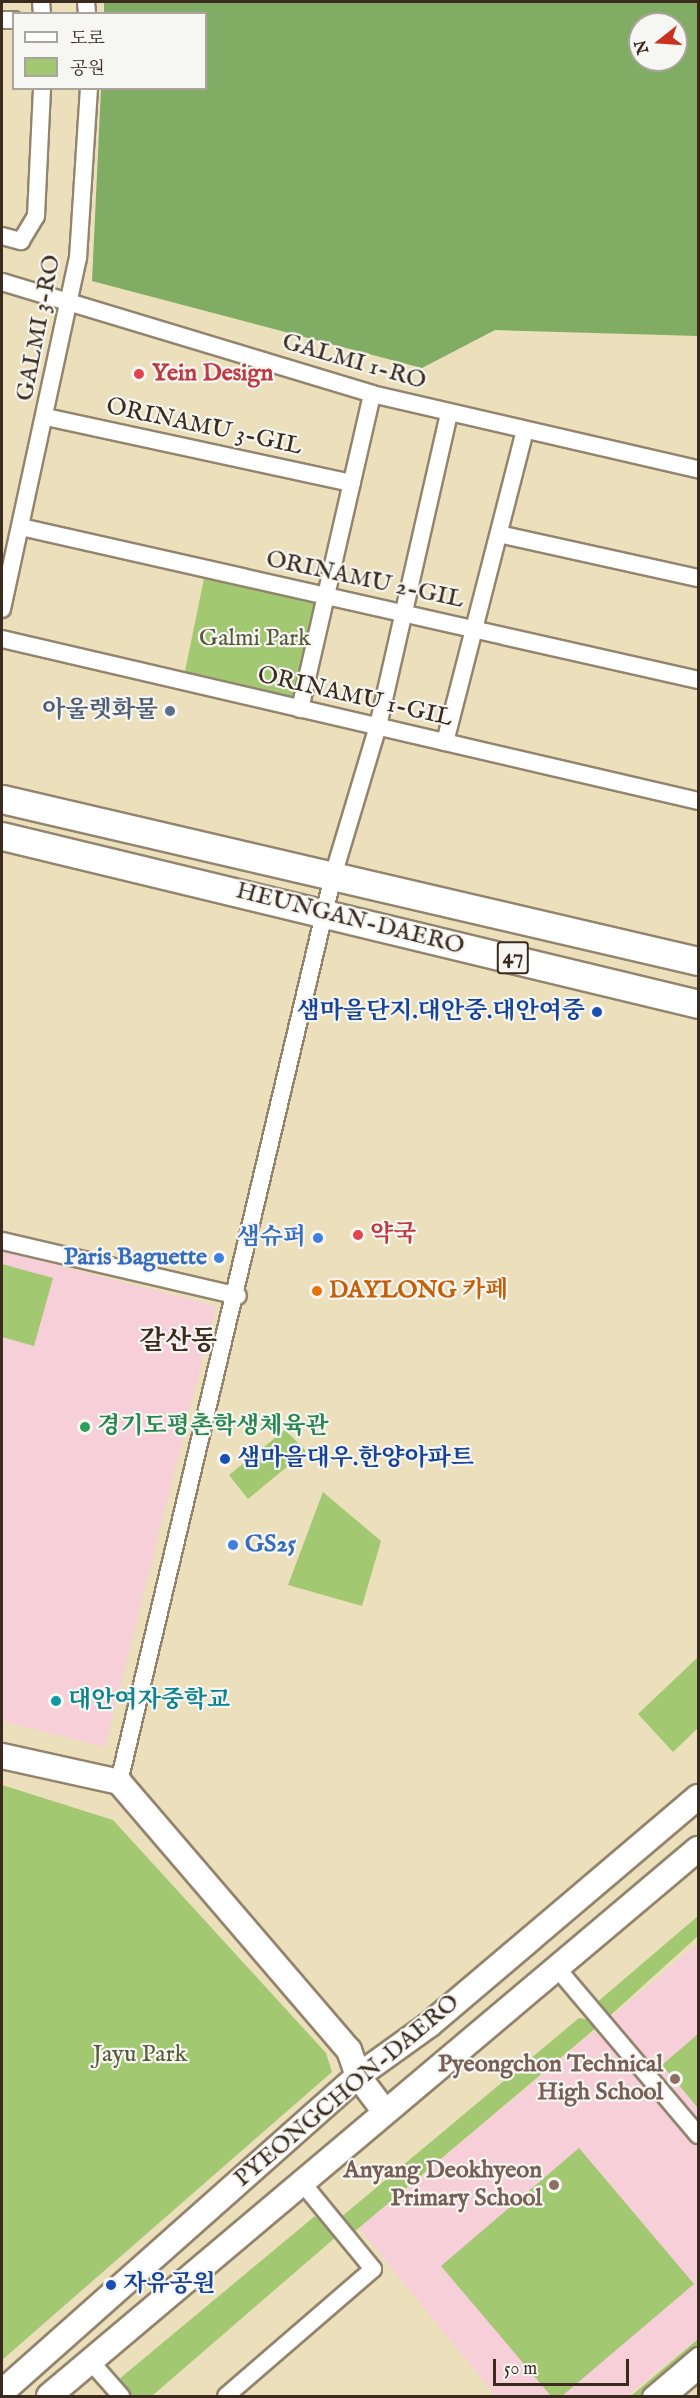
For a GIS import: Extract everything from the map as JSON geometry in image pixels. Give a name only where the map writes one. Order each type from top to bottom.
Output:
[{"type":"main road","name":"HEUNGAN-DAERO","points":[[2,799],[699,961]]},
{"type":"main road","name":"HEUNGAN-DAERO","points":[[2,836],[327,912],[699,1004]]},
{"type":"main road","points":[[261,897],[269,861]]},
{"type":"street","points":[[2,236],[21,241],[36,216],[42,90]]},
{"type":"street","name":"GALMI 3-RO","points":[[2,609],[46,417],[78,258],[89,90]]},
{"type":"street","name":"GALMI 1-RO","points":[[2,282],[69,300],[372,394],[525,431],[699,469]]},
{"type":"street","points":[[300,709],[329,597],[372,394]]},
{"type":"street","points":[[119,1782],[237,1296],[327,912],[333,876],[378,726],[449,413]]},
{"type":"street","name":"ORINAMU 3-GIL","points":[[46,417],[352,483]]},
{"type":"street","points":[[445,742],[471,628],[500,534],[525,431]]},
{"type":"street","name":"ORINAMU 2-GIL","points":[[21,527],[699,680]]},
{"type":"street","points":[[500,534],[699,578]]},
{"type":"street","name":"ORINAMU 1-GIL","points":[[2,639],[699,801]]},
{"type":"street","points":[[2,1241],[237,1296]]},
{"type":"street","points":[[2,1756],[119,1782],[349,2050],[358,2076],[385,2112]]},
{"type":"street","name":"PYEONGCHON-DAERO","points":[[2,2392],[358,2076],[429,2025],[699,1797]]},
{"type":"street","name":"PYEONGCHON-DAERO","points":[[49,2397],[92,2363],[300,2180],[477,2040],[556,1967],[699,1849]]},
{"type":"street","points":[[556,1967],[699,2135]]},
{"type":"street","points":[[226,2397],[372,2269],[300,2180]]},
{"type":"street","points":[[651,2397],[699,2356]]},
{"type":"street","points":[[92,2363],[121,2397]]},
{"type":"street","points":[[669,2397],[699,2372]]},
{"type":"shaded area","points":[[2,1251],[216,1306],[105,1747],[2,1721]]},
{"type":"shaded area","name":"Pyeongchon Technical High School","points":[[698,1943],[698,2133],[603,2024]]},
{"type":"shaded area","name":"Anyang Deokhyeon Primary School","points":[[599,2027],[698,2142],[698,2338],[627,2396],[496,2396],[359,2228]]},
{"type":"green space","points":[[104,2],[698,2],[698,336],[495,330],[422,368],[92,281],[101,90],[207,90],[207,12],[104,12]]},
{"type":"green space","name":"Galmi Park","points":[[206,569],[329,597],[300,709],[183,681]]},
{"type":"green space","points":[[2,1264],[53,1278],[34,1346],[2,1337]]},
{"type":"green space","points":[[285,1430],[306,1451],[248,1499],[229,1475]]},
{"type":"green space","points":[[323,1492],[381,1541],[362,1606],[288,1585]]},
{"type":"green space","points":[[698,1657],[698,1728],[673,1752],[638,1714]]},
{"type":"green space","name":"Jayu Park","points":[[2,1785],[113,1820],[326,2053],[332,2072],[2,2360]]},
{"type":"green space","points":[[698,1916],[698,1936],[603,2022],[347,2238],[340,2218],[579,2018],[602,2022],[595,2004]]},
{"type":"green space","points":[[698,2034],[698,2108],[662,2065]]},
{"type":"green space","points":[[579,2148],[694,2284],[562,2396],[551,2396],[441,2266]]},
{"type":"green space","points":[[315,2216],[337,2236],[152,2396],[124,2396],[116,2387],[118,2380]]},
{"type":"green space","points":[[698,2339],[698,2365],[662,2396],[631,2396]]},
{"type":"place","name":"Yein Design","points":[[139,374]]},
{"type":"place","name":"아울렛화물","points":[[170,711]]},
{"type":"place","name":"샘마을단지.대안중.대안여중","points":[[597,1012]]},
{"type":"place","name":"약국","points":[[358,1235]]},
{"type":"place","name":"샘슈퍼","points":[[318,1238]]},
{"type":"place","name":"Paris Baguette","points":[[219,1258]]},
{"type":"place","name":"DAYLONG 카페","points":[[317,1291]]},
{"type":"place","name":"경기도평촌학생체육관","points":[[85,1427]]},
{"type":"place","name":"샘마을대우.한양아파트","points":[[225,1459]]},
{"type":"place","name":"GS25","points":[[233,1545]]},
{"type":"place","name":"대안여자중학교","points":[[56,1701]]},
{"type":"place","name":"Pyeongchon Technical High School","points":[[675,2079]]},
{"type":"place","name":"Anyang Deokhyeon Primary School","points":[[554,2185]]},
{"type":"place","name":"자유공원","points":[[111,2285]]},
{"type":"district","name":"갈산동","points":[[178,1343]]}]
